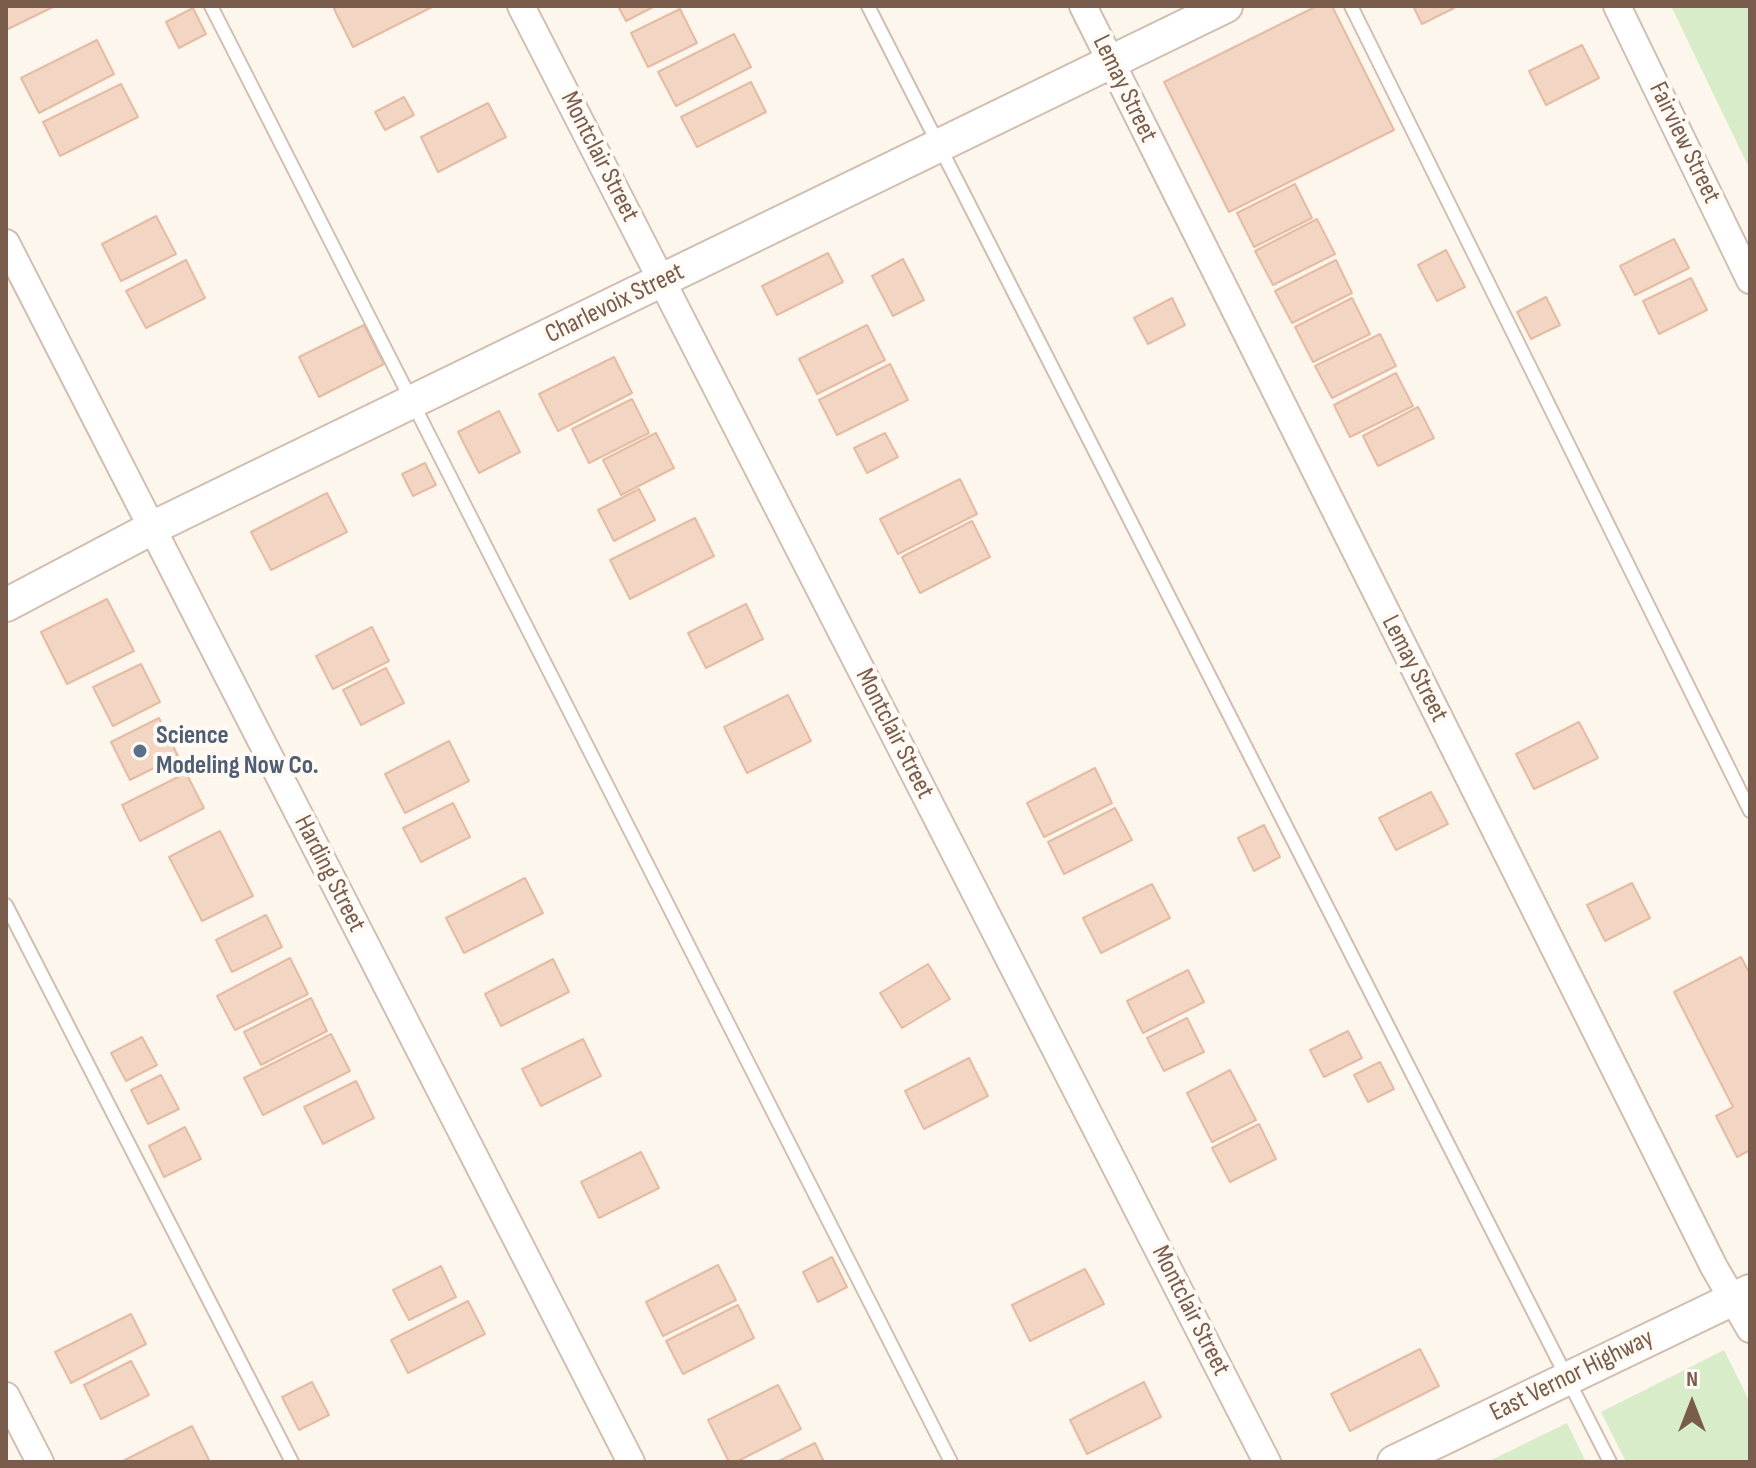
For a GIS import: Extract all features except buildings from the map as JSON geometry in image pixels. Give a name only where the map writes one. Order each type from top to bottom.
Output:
[{"type":"street","name":"Montclair Street","points":[[521,6],[1267,1462]]},
{"type":"street","name":"Lemay Street","points":[[1083,6],[1714,1267],[1742,1295],[1750,1329]]},
{"type":"street","name":"Charlevoix Street","points":[[6,605],[152,528],[1226,6]]},
{"type":"street","name":"Fairview Street","points":[[1617,6],[1750,280]]},
{"type":"street","name":"Harding Street","points":[[6,243],[631,1462]]},
{"type":"street","name":"East Vernor Highway","points":[[1394,1462],[1742,1295]]},
{"type":"street","points":[[6,1396],[40,1462]]},
{"type":"lane","points":[[211,6],[951,1462]]},
{"type":"lane","points":[[868,6],[1610,1462]]},
{"type":"lane","points":[[1351,6],[1750,811]]},
{"type":"lane","points":[[6,905],[292,1462]]},
{"type":"green space","points":[[1671,6],[1750,6],[1750,170]]},
{"type":"green space","points":[[1724,1350],[1750,1402],[1750,1462],[1626,1462],[1601,1412]]},
{"type":"green space","points":[[1567,1423],[1586,1462],[1487,1462]]},
{"type":"place","name":"Science Modeling Now Co.","points":[[140,751]]}]
